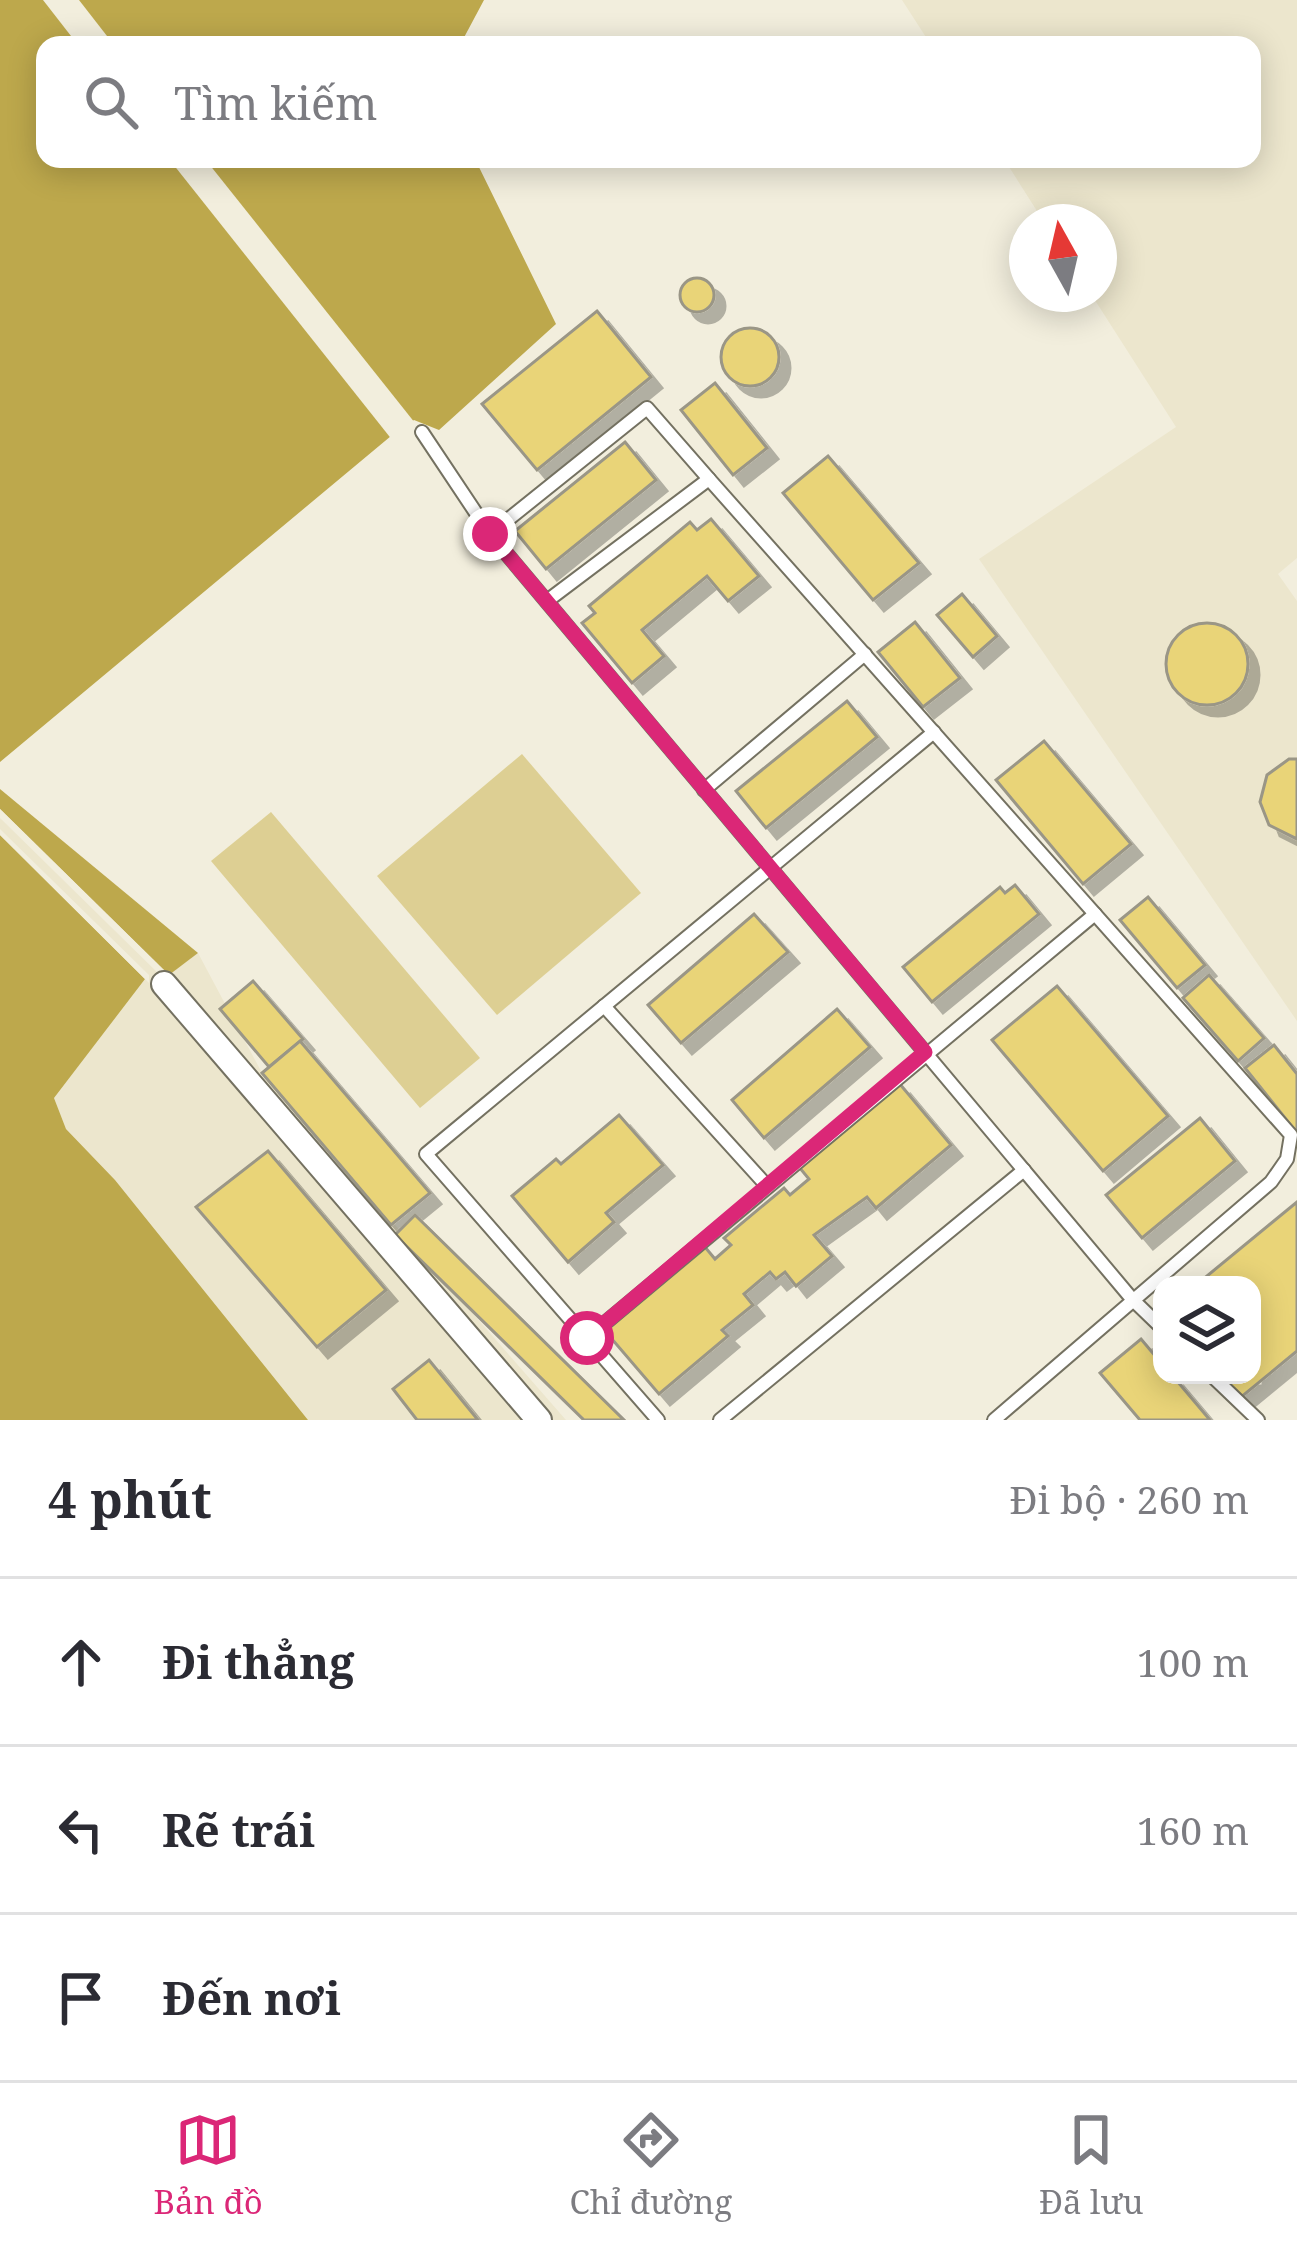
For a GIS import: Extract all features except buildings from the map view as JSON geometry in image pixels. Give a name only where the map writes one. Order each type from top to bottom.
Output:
[{"type":"street","points":[[164,984],[539,1420]]},
{"type":"lane","points":[[490,534],[647,407],[1291,1135],[1288,1159],[1271,1182],[994,1420]]},
{"type":"lane","points":[[422,433],[490,534],[1153,1319]]},
{"type":"lane","points":[[547,601],[710,479]]},
{"type":"lane","points":[[704,790],[865,654]]},
{"type":"lane","points":[[658,1420],[427,1154],[934,732]]},
{"type":"lane","points":[[587,1338],[1095,914]]},
{"type":"lane","points":[[604,1006],[767,1186]]},
{"type":"lane","points":[[721,1420],[1024,1170]]},
{"type":"lane","points":[[1220,1384],[1258,1420]]},
{"type":"shaded area","points":[[0,0],[484,0],[465,36],[36,36],[36,168],[479,168],[556,324],[439,430],[414,420],[391,436],[0,762]]},
{"type":"shaded area","points":[[902,0],[1297,0],[1297,558],[1278,574],[1297,601],[1297,1021],[979,559],[1176,427],[1103,312],[1117,312],[1117,204],[1033,204],[1010,168],[1261,168],[1261,36],[925,36]]},
{"type":"shaded area","points":[[522,754],[641,893],[497,1015],[377,876]]},
{"type":"shaded area","points":[[0,789],[198,953],[169,975],[0,809]]},
{"type":"shaded area","points":[[0,809],[168,975],[198,953],[262,1073],[566,1420],[308,1420],[115,1180],[66,1129],[54,1098],[144,979],[0,835]]},
{"type":"shaded area","points":[[271,812],[480,1058],[420,1108],[211,861]]},
{"type":"shaded area","points":[[0,835],[145,979],[54,1098],[66,1129],[115,1180],[308,1420],[0,1420]]},
{"type":"pier","points":[[43,0],[79,0],[107,36],[71,36]]},
{"type":"pier","points":[[176,168],[212,168],[419,428],[393,441]]},
{"type":"pier","points":[[0,809],[169,975],[164,979],[0,818]]},
{"type":"pier","points":[[0,829],[149,975],[149,983],[0,835]]},
{"type":"route","points":[[490,534],[925,1052],[587,1338]]}]
